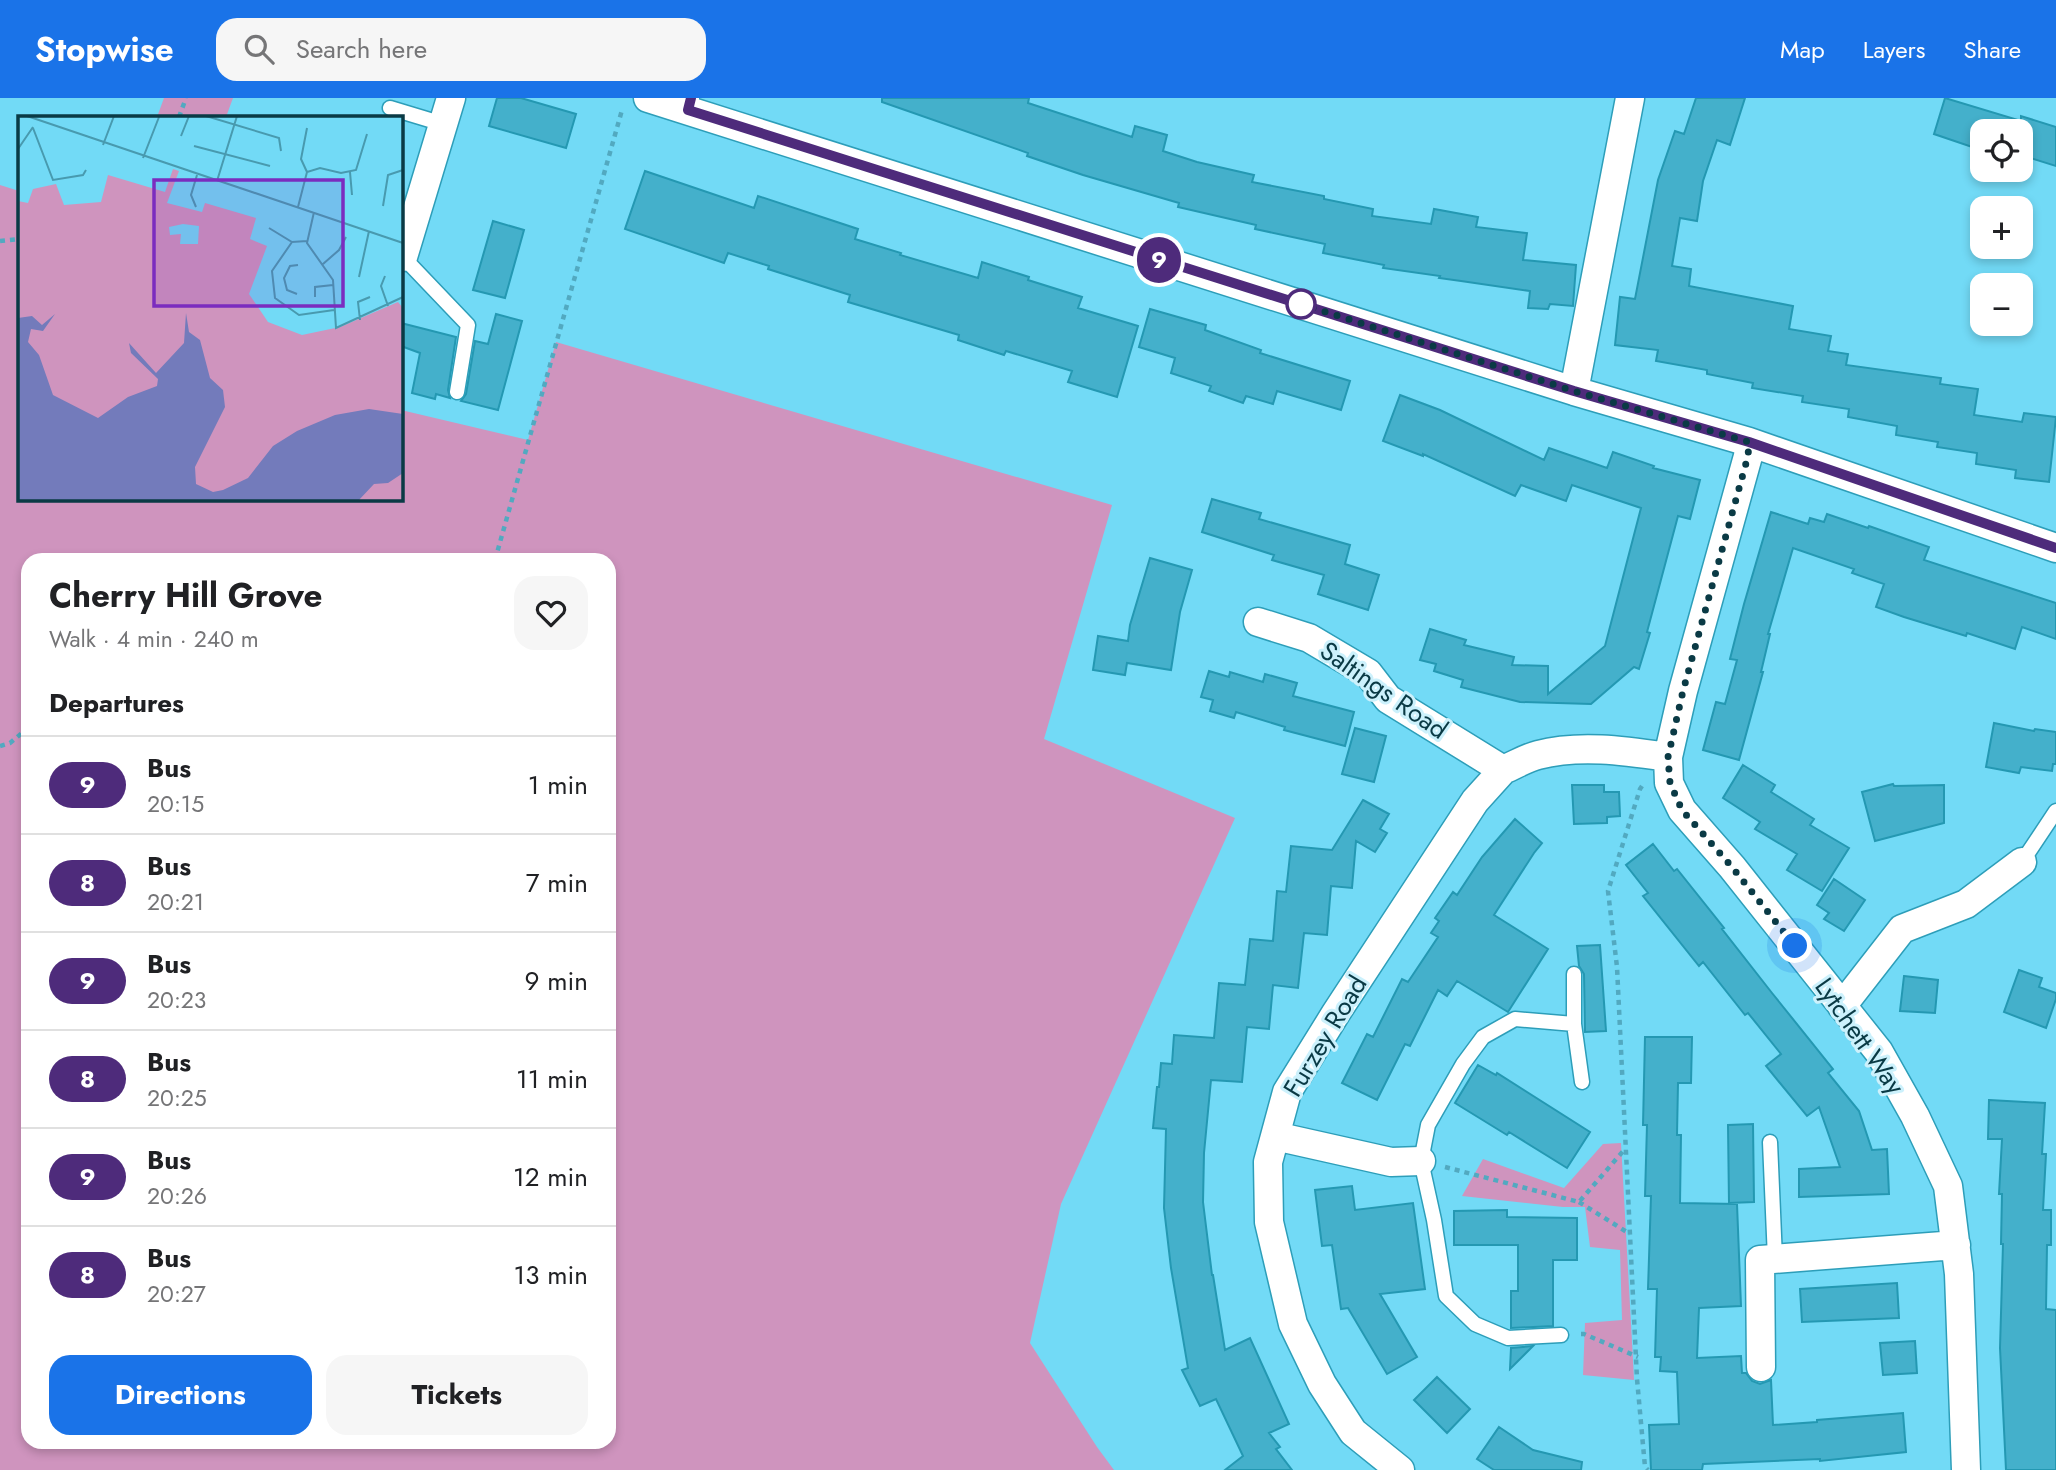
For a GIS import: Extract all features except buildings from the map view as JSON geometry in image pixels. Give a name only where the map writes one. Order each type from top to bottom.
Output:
[{"type":"street","points":[[648,98],[690,104],[1574,391],[1749,442],[2056,548]]},
{"type":"street","points":[[1574,391],[1630,98]]},
{"type":"street","points":[[402,257],[447,111]]},
{"type":"street","name":"Lytchett Way","points":[[1749,442],[1748,456],[1683,691],[1668,757],[1670,783],[1682,810],[1732,867],[1879,1052],[1915,1116],[1948,1186],[1959,1287],[1966,1470]]},
{"type":"street","name":"Saltings Road","points":[[1258,622],[1309,638],[1368,673],[1388,698],[1503,770]]},
{"type":"street","points":[[1503,770],[1535,755],[1559,750],[1607,750],[1668,757]]},
{"type":"street","name":"Furzey Road","points":[[1400,1470],[1353,1432],[1322,1384],[1293,1324],[1269,1222],[1268,1162],[1287,1092],[1475,801],[1503,770]]},
{"type":"street","points":[[1842,1006],[1902,929],[1966,904],[2022,862]]},
{"type":"street","points":[[1275,1136],[1391,1162],[1421,1161]]},
{"type":"street","points":[[1761,1367],[1760,1260],[1956,1245]]},
{"type":"lane","points":[[390,108],[447,111]]},
{"type":"lane","points":[[402,257],[468,325],[457,392]]},
{"type":"lane","points":[[2022,862],[2056,811]]},
{"type":"lane","points":[[1574,974],[1574,1024],[1582,1082]]},
{"type":"lane","points":[[1561,1335],[1508,1338],[1475,1324],[1446,1296],[1421,1161],[1428,1125],[1463,1064],[1483,1037],[1516,1019],[1574,1024]]},
{"type":"lane","points":[[1769,1142],[1775,1259]]},
{"type":"path","points":[[179,116],[186,98]]},
{"type":"path","points":[[497,553],[625,98]]},
{"type":"path","points":[[0,241],[18,239]]},
{"type":"path","points":[[0,746],[10,743],[21,734]]},
{"type":"path","points":[[1648,1470],[1645,1467],[1637,1379],[1617,967],[1608,891],[1640,789],[1668,757]]},
{"type":"path","points":[[1579,1202],[1625,1148]]},
{"type":"path","points":[[1421,1161],[1579,1202],[1630,1234]]},
{"type":"path","points":[[1561,1335],[1584,1334],[1638,1357]]},
{"type":"shaded area","points":[[164,98],[233,98],[226,116],[157,116]]},
{"type":"shaded area","points":[[0,185],[18,191],[18,500],[402,500],[402,410],[528,440],[556,342],[1112,505],[1044,739],[1235,818],[1061,1204],[1030,1343],[1114,1470],[0,1470]]},
{"type":"shaded area","points":[[1621,1143],[1634,1380],[1583,1375],[1585,1323],[1622,1320],[1620,1250],[1590,1247],[1585,1207],[1462,1196],[1483,1159],[1564,1188],[1603,1144]]},
{"type":"bus line","name":"9","points":[[691,98],[688,110],[1574,391],[1749,442],[2056,548]]},
{"type":"route","points":[[1301,304],[1574,391],[1749,442],[1748,456],[1683,691],[1668,757],[1670,783],[1682,810],[1795,946]]}]
